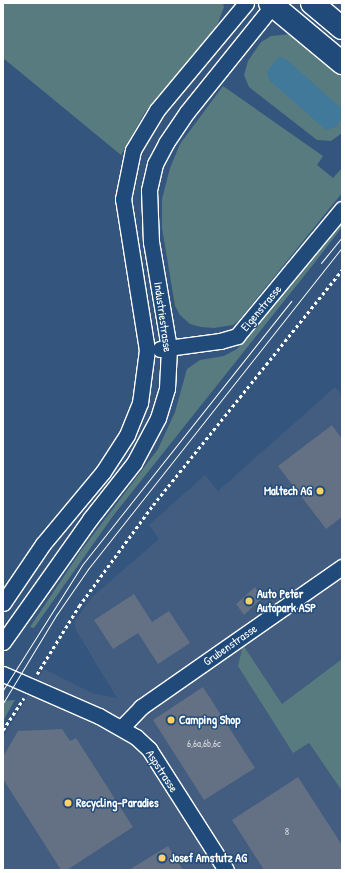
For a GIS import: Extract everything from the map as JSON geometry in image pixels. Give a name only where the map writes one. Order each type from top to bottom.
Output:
[{"type":"main road","points":[[312,3],[342,28]]},
{"type":"main road","points":[[272,4],[342,63]]},
{"type":"street","name":"Industriestrasse","points":[[3,603],[43,544],[103,472],[127,435],[140,403],[147,350],[123,199],[133,150],[157,110],[246,3]]},
{"type":"street","name":"Industriestrasse","points":[[3,642],[90,519],[134,463],[148,440],[167,388],[169,348],[151,242],[150,190],[155,164],[187,112],[272,4]]},
{"type":"street","name":"Eigenstrasse","points":[[147,350],[220,341],[237,336],[342,209]]},
{"type":"street","name":"Grubenstrasse","points":[[122,727],[141,707],[342,567]]},
{"type":"street","name":"Aspstrasse","points":[[3,674],[122,727],[149,749],[226,870]]},
{"type":"path","points":[[40,670],[79,606],[153,505],[342,270]]},
{"type":"path","points":[[3,730],[22,701]]},
{"type":"shaded area","points":[[279,57],[286,59],[341,108],[342,117],[336,127],[326,130],[269,80],[267,71]]},
{"type":"shaded area","points":[[335,387],[342,395],[342,659],[282,704],[342,791],[342,870],[3,870],[3,738],[44,669],[92,693],[117,698],[76,630],[74,622],[92,597],[159,539],[149,525],[205,475],[218,491]]},
{"type":"green space","points":[[3,3],[223,3],[224,7],[218,23],[210,36],[145,112],[121,155],[3,58]]},
{"type":"green space","points":[[292,34],[298,36],[342,74],[342,133],[331,141],[317,140],[249,87],[244,75],[248,61],[261,42],[271,36]]},
{"type":"green space","points":[[223,86],[323,156],[317,165],[333,178],[342,168],[342,193],[239,320],[233,325],[214,328],[190,324],[180,315],[175,306],[162,228],[162,199],[170,168],[180,144]]},
{"type":"green space","points":[[342,219],[342,227],[113,516],[34,628],[30,627],[80,552],[158,449],[175,412],[187,369],[200,360],[224,356],[237,349]]},
{"type":"green space","points":[[243,645],[282,704],[342,659],[342,791],[309,743],[293,753],[238,666]]},
{"type":"green space","points":[[15,700],[3,721],[3,701]]},
{"type":"building","name":"Maltech AG","points":[[332,425],[342,439],[342,517],[326,529],[278,466]]},
{"type":"building","name":"Auto Peter Autopark ASP","points":[[255,587],[262,598],[244,615],[236,604]]},
{"type":"building","points":[[134,594],[152,622],[169,611],[190,643],[158,664],[138,633],[113,649],[94,620]]},
{"type":"building","points":[[203,687],[255,768],[204,800],[153,720]]},
{"type":"building","name":"Recycling-Paradies","points":[[62,729],[70,741],[76,738],[133,827],[67,870],[61,870],[3,779],[3,757],[18,731]]},
{"type":"building","points":[[298,777],[342,845],[342,870],[264,870],[232,820]]},
{"type":"building","name":"Josef Amstutz AG","points":[[168,846],[183,870],[129,870]]},
{"type":"tram line","points":[[321,263],[342,237]]},
{"type":"tram line","points":[[3,703],[57,614],[88,569],[342,247]]},
{"type":"tram line","points":[[3,690],[82,565],[291,301]]},
{"type":"place","name":"Maltech AG","points":[[320,491]]},
{"type":"place","name":"Auto Peter Autopark ASP","points":[[249,601]]},
{"type":"place","name":"Camping Shop","points":[[171,720]]},
{"type":"place","name":"Recycling-Paradies","points":[[68,803]]},
{"type":"place","name":"Josef Amstutz AG","points":[[162,858]]}]
